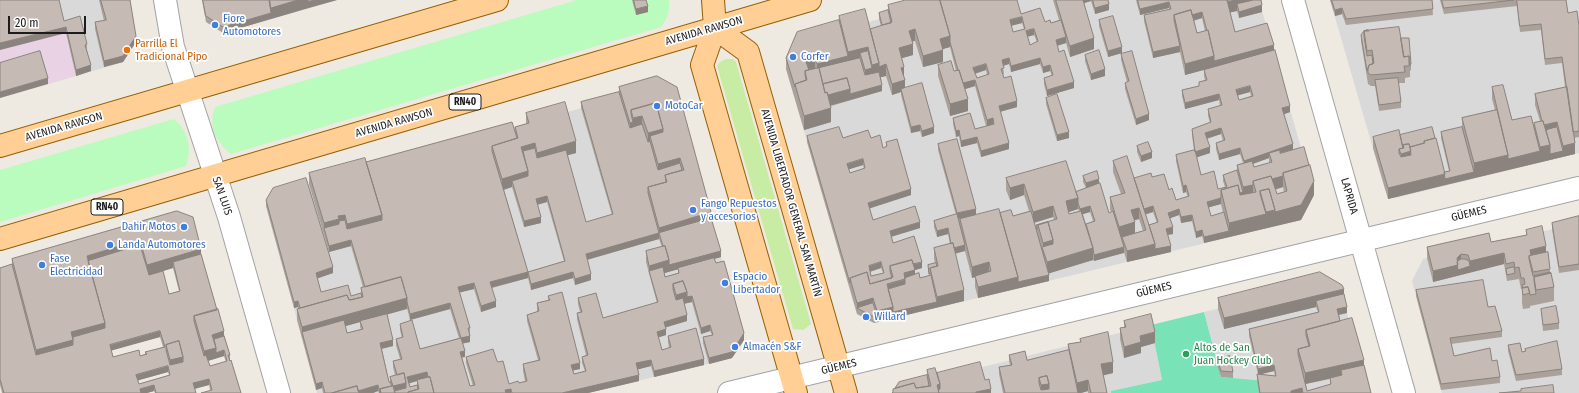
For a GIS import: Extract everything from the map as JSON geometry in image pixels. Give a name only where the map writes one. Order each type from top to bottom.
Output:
[{"type":"main road","name":"AVENIDA RAWSON","points":[[0,146],[497,0]]},
{"type":"main road","points":[[713,0],[715,28],[702,66],[794,386]]},
{"type":"main road","name":"AVENIDA RAWSON","points":[[0,239],[810,0]]},
{"type":"main road","name":"AVENIDA LIBERTADOR GENERAL SAN MARTÍN","points":[[715,28],[748,52],[846,393]]},
{"type":"street","name":"SAN LUIS","points":[[165,0],[173,48],[229,217],[279,393]]},
{"type":"street","name":"LAPRIDA","points":[[1293,0],[1404,393]]},
{"type":"street","name":"GÜEMES","points":[[729,393],[794,386],[838,367],[1579,188]]},
{"type":"shaded area","points":[[0,0],[58,0],[76,76],[0,98]]},
{"type":"shaded area","points":[[58,0],[129,0],[136,42],[123,62],[76,76]]},
{"type":"shaded area","points":[[944,0],[1259,0],[1301,148],[1301,220],[874,323],[857,314],[786,69],[797,43]]},
{"type":"shaded area","points":[[1330,0],[1579,0],[1579,153],[1395,198],[1385,190]]},
{"type":"shaded area","points":[[657,87],[711,224],[724,267],[732,358],[588,393],[317,393],[266,206],[306,185]]},
{"type":"shaded area","points":[[1579,223],[1579,393],[1442,393],[1412,281],[1423,259]]},
{"type":"shaded area","points":[[1320,284],[1342,296],[1370,393],[1290,393],[1289,383],[1221,377],[1204,312]]},
{"type":"shaded area","points":[[1151,325],[1162,380],[1112,391],[1111,393],[896,393],[899,388]]},
{"type":"green space","points":[[577,0],[669,0],[669,8],[667,17],[661,27],[231,154],[225,149],[214,133],[212,121],[215,107]]},
{"type":"green space","points":[[726,59],[733,59],[736,62],[811,324],[803,330],[793,329],[717,66],[720,62]]},
{"type":"green space","points":[[174,119],[183,129],[188,141],[189,153],[186,166],[0,222],[0,170]]},
{"type":"green space","name":"Altos de San Juan Hockey Club","points":[[1204,312],[1221,377],[1289,383],[1290,393],[1111,393],[1111,391],[1162,380],[1151,325]]},
{"type":"building","points":[[0,0],[59,0],[64,21],[80,16],[87,44],[85,45],[91,65],[76,70],[66,27],[0,43]]},
{"type":"building","points":[[101,0],[130,0],[136,36],[123,56],[104,61],[95,22],[106,20]]},
{"type":"building","points":[[203,0],[269,0],[271,13],[223,27],[206,16]]},
{"type":"building","points":[[270,0],[298,0],[271,8]]},
{"type":"building","points":[[634,0],[646,0],[648,6],[636,9]]},
{"type":"building","points":[[906,0],[940,0],[950,36],[940,39],[943,50],[923,56],[915,29],[909,31],[913,44],[899,48],[904,67],[901,68],[905,80],[892,84],[886,64],[879,67],[870,29],[892,22],[888,5]]},
{"type":"building","points":[[940,0],[1017,0],[1021,14],[1040,8],[1045,22],[1050,20],[1051,23],[1061,20],[1066,37],[1056,40],[1059,52],[1064,50],[1074,82],[1047,90],[1044,78],[1053,75],[1050,65],[1043,67],[1040,58],[1011,66],[1009,58],[1002,60],[1004,68],[1001,69],[1004,78],[1011,76],[1017,101],[999,106],[1009,143],[981,151],[977,137],[961,141],[959,130],[956,131],[953,118],[970,113],[975,129],[994,124],[993,118],[987,120],[975,80],[963,83],[950,42],[950,36]],"holes":[[[1022,17],[1025,29],[1013,32],[1010,20]],[[1034,29],[1038,41],[1030,45],[1026,31]],[[986,64],[989,74],[977,78],[973,68]]]},
{"type":"building","points":[[1056,0],[1083,0],[1094,38],[1070,46]]},
{"type":"building","points":[[1093,0],[1108,0],[1109,4],[1095,8]]},
{"type":"building","points":[[1138,0],[1227,0],[1235,32],[1267,23],[1274,45],[1214,61],[1208,30],[1207,31],[1202,12],[1192,15],[1191,10],[1174,15],[1180,46],[1153,52],[1144,15],[1171,9],[1169,2],[1140,9]]},
{"type":"building","points":[[1261,0],[1262,5],[1239,12],[1237,4]]},
{"type":"building","points":[[1332,0],[1432,0],[1433,9],[1346,19],[1342,8],[1335,10]]},
{"type":"building","points":[[1442,0],[1514,0],[1444,8]]},
{"type":"building","points":[[1517,0],[1566,0],[1568,13],[1577,11],[1579,26],[1579,131],[1573,132],[1562,57],[1545,59],[1541,24],[1520,26]]},
{"type":"building","points":[[865,9],[879,63],[872,65],[868,47],[848,52],[839,16]]},
{"type":"building","points":[[888,10],[891,23],[882,25],[879,13]]},
{"type":"building","points":[[1191,10],[1197,33],[1208,30],[1214,56],[1185,64],[1174,15]]},
{"type":"building","points":[[1113,16],[1122,47],[1108,51],[1099,20]]},
{"type":"building","points":[[839,20],[848,56],[817,64],[815,59],[806,62],[809,70],[805,71],[806,80],[795,84],[795,87],[786,58],[797,32]]},
{"type":"building","points":[[1399,27],[1404,57],[1409,56],[1410,66],[1404,66],[1405,72],[1371,75],[1368,73],[1368,69],[1369,65],[1374,63],[1372,50],[1367,51],[1364,31]]},
{"type":"building","points":[[1364,31],[1367,56],[1372,55],[1373,64],[1369,65],[1367,71],[1361,35]]},
{"type":"building","points":[[1401,38],[1409,38],[1411,64],[1409,65],[1409,56],[1404,57]]},
{"type":"building","points":[[1099,50],[1105,69],[1091,74],[1085,55]]},
{"type":"building","points":[[1275,50],[1290,106],[1282,108],[1293,144],[1244,161],[1240,148],[1219,154],[1216,143],[1225,140],[1221,128],[1205,133],[1210,147],[1195,152],[1192,129],[1211,122],[1208,109],[1222,105],[1219,94],[1185,103],[1182,90],[1199,86],[1199,82],[1207,80],[1204,70]],"holes":[[[1250,86],[1253,96],[1239,100],[1236,90]]]},
{"type":"building","points":[[40,51],[48,78],[0,92],[0,63]]},
{"type":"building","points":[[868,51],[872,68],[865,70],[860,53]]},
{"type":"building","points":[[1132,51],[1149,114],[1136,119],[1125,83],[1129,81],[1121,54]]},
{"type":"building","points":[[860,58],[865,75],[879,72],[882,85],[850,94],[847,78],[823,84],[819,68]]},
{"type":"building","points":[[951,61],[954,71],[959,70],[968,99],[950,104],[938,65]]},
{"type":"building","points":[[819,68],[825,93],[827,92],[831,108],[804,116],[795,84],[807,80],[805,71]]},
{"type":"building","points":[[657,76],[677,87],[711,212],[659,228],[648,187],[667,182],[665,175],[684,170],[680,158],[658,164],[650,136],[663,132],[656,103],[631,110],[633,122],[630,123],[619,87]]},
{"type":"building","points":[[847,78],[850,89],[828,95],[827,92],[825,93],[823,84]]},
{"type":"building","points":[[1398,78],[1401,102],[1379,105],[1375,80]]},
{"type":"building","points":[[922,83],[934,127],[922,131],[920,125],[911,127],[901,89]]},
{"type":"building","points":[[1503,85],[1512,120],[1531,116],[1540,151],[1508,159],[1492,87]]},
{"type":"building","points":[[1567,87],[1575,143],[1563,146],[1557,122],[1544,125],[1535,94]]},
{"type":"building","points":[[619,92],[630,128],[642,124],[648,142],[650,141],[658,170],[680,163],[682,170],[665,175],[666,182],[648,187],[648,193],[659,233],[586,254],[591,274],[575,279],[573,272],[531,284],[528,272],[565,261],[547,196],[536,199],[541,217],[524,221],[512,181],[528,176],[523,151],[535,148],[537,158],[566,150],[586,222],[613,214],[581,102]]},
{"type":"building","points":[[1057,94],[1069,132],[1057,135],[1046,98]]},
{"type":"building","points":[[565,102],[576,141],[537,153],[535,143],[521,147],[528,171],[502,179],[492,146],[518,138],[515,127],[529,123],[526,113]]},
{"type":"building","points":[[656,103],[663,129],[648,133],[642,116],[633,118],[631,110]]},
{"type":"building","points":[[1497,110],[1508,155],[1474,163],[1462,118]]},
{"type":"building","points":[[1543,121],[1550,145],[1540,147],[1534,123]]},
{"type":"building","points":[[512,122],[517,138],[492,146],[492,151],[528,272],[490,282],[496,301],[481,306],[474,283],[458,287],[470,328],[468,328],[470,336],[461,338],[450,303],[410,314],[401,277],[365,287],[351,240],[329,246],[324,228],[339,224],[339,221],[345,220],[347,229],[382,220],[382,215],[366,162]]},
{"type":"building","points":[[839,127],[843,138],[868,130],[871,138],[880,135],[883,148],[887,146],[886,142],[897,139],[911,189],[868,203],[873,220],[915,206],[920,222],[890,231],[893,243],[914,236],[922,262],[913,264],[912,260],[890,266],[892,278],[870,284],[867,272],[850,278],[850,283],[807,136]],"holes":[[[863,159],[865,168],[850,173],[847,164]],[[881,262],[884,273],[871,276],[869,266]]]},
{"type":"building","points":[[1432,127],[1435,138],[1410,147],[1409,144],[1403,145],[1403,148],[1400,135]]},
{"type":"building","points":[[1462,127],[1474,172],[1445,179],[1444,172],[1450,171],[1441,132]]},
{"type":"building","points":[[1557,127],[1563,151],[1550,154],[1550,145],[1546,130]]},
{"type":"building","points":[[1399,130],[1403,148],[1399,149],[1401,157],[1411,155],[1410,147],[1436,138],[1445,174],[1388,188],[1373,137]]},
{"type":"building","points":[[957,139],[976,209],[957,213],[938,144]]},
{"type":"building","points":[[1148,142],[1152,152],[1141,156],[1137,146]]},
{"type":"building","points":[[1409,144],[1411,151],[1401,154],[1399,149],[1404,148],[1403,145]]},
{"type":"building","points":[[1304,147],[1309,165],[1283,173],[1283,176],[1272,179],[1271,176],[1253,181],[1253,185],[1243,187],[1237,165],[1252,161],[1254,167],[1272,162],[1269,153],[1280,150],[1280,153]]},
{"type":"building","points":[[1195,150],[1201,175],[1214,171],[1218,189],[1227,187],[1223,175],[1237,170],[1243,192],[1240,193],[1238,185],[1221,190],[1221,198],[1207,202],[1211,216],[1224,212],[1229,231],[1204,237],[1202,230],[1196,232],[1192,215],[1181,217],[1179,209],[1168,213],[1173,227],[1166,229],[1171,246],[1155,249],[1155,244],[1149,225],[1158,222],[1153,206],[1144,209],[1134,178],[1151,173],[1152,177],[1164,174],[1169,190],[1172,188],[1176,200],[1189,196],[1186,185],[1183,186],[1176,155]]},
{"type":"building","points":[[1127,156],[1155,244],[1127,251],[1122,237],[1146,230],[1139,208],[1131,210],[1135,222],[1119,227],[1110,197],[1125,193],[1113,161]]},
{"type":"building","points":[[365,158],[382,215],[347,224],[345,215],[338,216],[339,219],[324,223],[309,173]]},
{"type":"building","points":[[1066,161],[1078,198],[1066,201],[1069,214],[1081,211],[1093,248],[1047,262],[1042,247],[1053,244],[1048,222],[1038,225],[1038,229],[1036,225],[1057,219],[1053,206],[1033,212],[1024,184],[1010,188],[1006,178]]},
{"type":"building","points":[[1310,165],[1314,181],[1301,205],[1275,212],[1269,189],[1260,191],[1266,214],[1229,223],[1221,190],[1238,185],[1240,195],[1256,192],[1253,181],[1271,176],[1277,194],[1287,191],[1283,173]]},
{"type":"building","points":[[1097,171],[1099,179],[1086,183],[1083,176]]},
{"type":"building","points":[[306,178],[333,267],[316,273],[321,292],[348,285],[351,296],[361,293],[362,297],[349,300],[347,295],[300,308],[298,301],[294,302],[266,200],[273,188]]},
{"type":"building","points":[[1100,183],[1109,213],[1113,211],[1124,247],[1094,255],[1086,224],[1095,221],[1090,206],[1080,209],[1076,192]]},
{"type":"building","points":[[1269,189],[1275,210],[1266,212],[1260,191]]},
{"type":"building","points":[[999,209],[1018,277],[978,287],[975,276],[991,271],[989,262],[972,267],[960,219]]},
{"type":"building","points":[[1011,210],[1013,216],[1031,211],[1049,275],[1018,282],[1018,277],[1000,213]]},
{"type":"building","points":[[177,211],[193,217],[201,249],[147,265],[140,240],[87,256],[105,323],[71,332],[73,340],[36,350],[12,259]]},
{"type":"building","points":[[957,214],[965,245],[954,248],[953,243],[951,244],[948,228],[937,231],[934,221]]},
{"type":"building","points":[[1579,216],[1579,264],[1559,267],[1552,223]]},
{"type":"building","points":[[711,218],[721,251],[669,265],[665,246],[663,246],[659,233]]},
{"type":"building","points":[[1048,222],[1053,240],[1043,243],[1038,225]]},
{"type":"building","points":[[1542,226],[1546,246],[1530,250],[1531,255],[1529,256],[1529,259],[1533,276],[1551,273],[1534,277],[1536,294],[1530,295],[1528,287],[1523,288],[1522,285],[1525,284],[1524,278],[1521,278],[1519,267],[1515,268],[1514,262],[1506,264],[1504,253],[1470,261],[1468,255],[1461,254],[1457,258],[1458,265],[1433,271],[1427,247],[1489,233],[1491,242],[1527,235],[1526,230]]},
{"type":"building","points":[[953,243],[964,290],[937,297],[930,268],[938,266],[934,248]]},
{"type":"building","points":[[140,245],[149,275],[163,271],[169,294],[180,291],[173,262],[201,254],[217,310],[194,316],[194,321],[204,356],[206,355],[210,366],[227,361],[224,350],[216,353],[214,339],[224,336],[230,355],[228,355],[230,361],[231,360],[241,393],[201,393],[212,390],[209,379],[193,383],[196,393],[156,393],[154,385],[140,389],[141,393],[4,393],[0,379],[0,268],[12,264],[36,355],[73,345],[73,337],[105,328],[105,323],[88,261]],"holes":[[[160,331],[165,347],[145,352],[147,354],[140,356],[139,350],[113,357],[110,345]],[[179,341],[183,362],[170,365],[166,345]],[[168,366],[170,375],[139,384],[136,375]]]},
{"type":"building","points":[[665,246],[669,260],[649,266],[646,251]]},
{"type":"building","points":[[1548,252],[1550,269],[1533,272],[1529,256]]},
{"type":"building","points":[[714,258],[716,263],[724,261],[744,333],[732,352],[709,358],[703,337],[713,335],[710,325],[701,328],[692,296],[687,297],[687,292],[683,281],[673,284],[673,289],[676,300],[683,298],[687,315],[664,322],[666,329],[657,332],[662,350],[671,347],[668,336],[696,328],[704,359],[654,371],[651,360],[636,363],[639,375],[562,393],[512,393],[511,389],[505,390],[506,393],[434,393],[430,377],[428,377],[427,372],[407,377],[410,387],[417,385],[418,389],[408,393],[395,393],[394,391],[406,388],[404,373],[397,375],[393,361],[402,359],[396,339],[403,337],[400,324],[412,320],[420,349],[461,338],[465,351],[460,352],[470,386],[475,385],[466,357],[493,349],[497,361],[503,361],[509,384],[518,381],[519,383],[527,381],[523,364],[540,360],[527,315],[539,311],[537,303],[550,300],[548,296],[562,292],[580,363],[571,365],[574,374],[586,371],[582,357],[588,355],[577,313],[582,312],[578,298],[596,293],[603,318],[658,302],[649,271],[663,267],[665,277],[679,273],[678,268]]},
{"type":"building","points":[[1461,259],[1469,261],[1470,266],[1458,270],[1457,262]]},
{"type":"building","points":[[912,260],[915,270],[904,273],[905,279],[887,284],[893,307],[877,311],[873,298],[857,303],[850,278],[867,272],[870,284],[893,277],[890,266]]},
{"type":"building","points":[[936,263],[937,266],[930,268],[929,274],[928,265]]},
{"type":"building","points":[[1514,267],[1515,273],[1507,275],[1506,269]]},
{"type":"building","points":[[1320,272],[1342,285],[1344,289],[1224,318],[1218,298]]},
{"type":"building","points":[[919,273],[920,278],[931,275],[937,302],[893,312],[888,289],[905,284],[905,278]]},
{"type":"building","points":[[1551,273],[1554,287],[1536,290],[1534,277]]},
{"type":"building","points":[[401,277],[407,298],[302,327],[297,309],[347,295],[349,300],[363,297],[361,288]]},
{"type":"building","points":[[1483,280],[1488,307],[1495,306],[1502,331],[1450,338],[1454,356],[1490,348],[1492,361],[1497,360],[1500,377],[1441,384],[1416,290]]},
{"type":"building","points":[[683,281],[687,292],[676,295],[673,284]]},
{"type":"building","points":[[1528,287],[1530,293],[1523,295],[1522,288]]},
{"type":"building","points":[[1344,294],[1347,307],[1337,309],[1340,321],[1306,330],[1309,346],[1298,349],[1307,391],[1331,384],[1330,378],[1342,375],[1341,370],[1364,365],[1371,393],[1303,393],[1302,388],[1291,391],[1291,393],[1260,393],[1257,374],[1276,376],[1274,365],[1258,369],[1249,329],[1319,312],[1316,301]]},
{"type":"building","points":[[873,303],[877,316],[874,317],[857,308]]},
{"type":"building","points":[[1556,306],[1559,323],[1543,325],[1541,309]]},
{"type":"building","points":[[218,309],[224,331],[212,335],[216,348],[204,351],[194,316]]},
{"type":"building","points":[[387,314],[393,340],[380,343],[389,382],[392,386],[380,389],[380,393],[378,385],[358,391],[357,386],[332,393],[325,393],[322,382],[316,384],[302,332],[344,320],[347,333],[363,329],[360,321]]},
{"type":"building","points":[[1151,314],[1155,332],[1140,336],[1141,342],[1124,347],[1120,328],[1126,327],[1124,321]]},
{"type":"building","points":[[1352,318],[1364,360],[1305,373],[1298,349],[1310,346],[1306,330]]},
{"type":"building","points":[[1108,332],[1113,362],[1101,364],[1107,393],[1091,393],[1088,380],[1077,383],[1068,344],[1081,342],[1080,339]]},
{"type":"building","points":[[179,341],[183,357],[170,360],[166,345]]},
{"type":"building","points":[[1557,341],[1562,369],[1516,375],[1508,345],[1520,343],[1522,352],[1526,351],[1525,349]]},
{"type":"building","points":[[1069,350],[1078,393],[1005,393],[999,367],[1012,365],[1009,355],[1025,351],[1027,360]],"holes":[[[1047,376],[1049,389],[1041,390],[1039,378]]]},
{"type":"building","points":[[1230,356],[1233,372],[1221,371],[1217,359]]},
{"type":"building","points":[[980,362],[985,380],[989,379],[991,389],[976,393],[939,393],[938,390],[940,389],[940,384],[937,373]]},
{"type":"building","points":[[935,368],[940,384],[937,385],[939,393],[892,393],[893,389],[914,383],[916,388],[931,386],[927,370]]},
{"type":"building","points":[[404,373],[406,383],[393,386],[390,377]]},
{"type":"building","points":[[927,375],[929,386],[916,388],[914,383],[895,388],[899,382]]},
{"type":"building","points":[[1047,376],[1049,384],[1041,385],[1039,378]]},
{"type":"building","points":[[430,377],[434,393],[408,393],[419,389],[417,380]]},
{"type":"building","points":[[1553,385],[1554,393],[1499,393],[1521,391],[1521,389]]},
{"type":"building","points":[[357,386],[359,393],[332,393]]},
{"type":"building","points":[[393,386],[395,393],[381,393],[380,389]]},
{"type":"place","name":"Fiore Automotores","points":[[215,25]]},
{"type":"place","name":"Parrilla El Tradicional Pipo","points":[[127,50]]},
{"type":"place","name":"Corfer","points":[[793,57]]},
{"type":"place","name":"MotoCar","points":[[657,106]]},
{"type":"place","name":"Fango Repuestos y accesorios","points":[[693,210]]},
{"type":"place","name":"Dahir Motos","points":[[184,227]]},
{"type":"place","name":"Landa Automotores","points":[[110,245]]},
{"type":"place","name":"Fase Electricidad","points":[[42,265]]},
{"type":"place","name":"Espacio Libertador","points":[[725,283]]},
{"type":"place","name":"Willard","points":[[866,317]]},
{"type":"place","name":"Almacén S&F","points":[[735,347]]},
{"type":"place","name":"Altos de San Juan Hockey Club","points":[[1186,354]]}]
